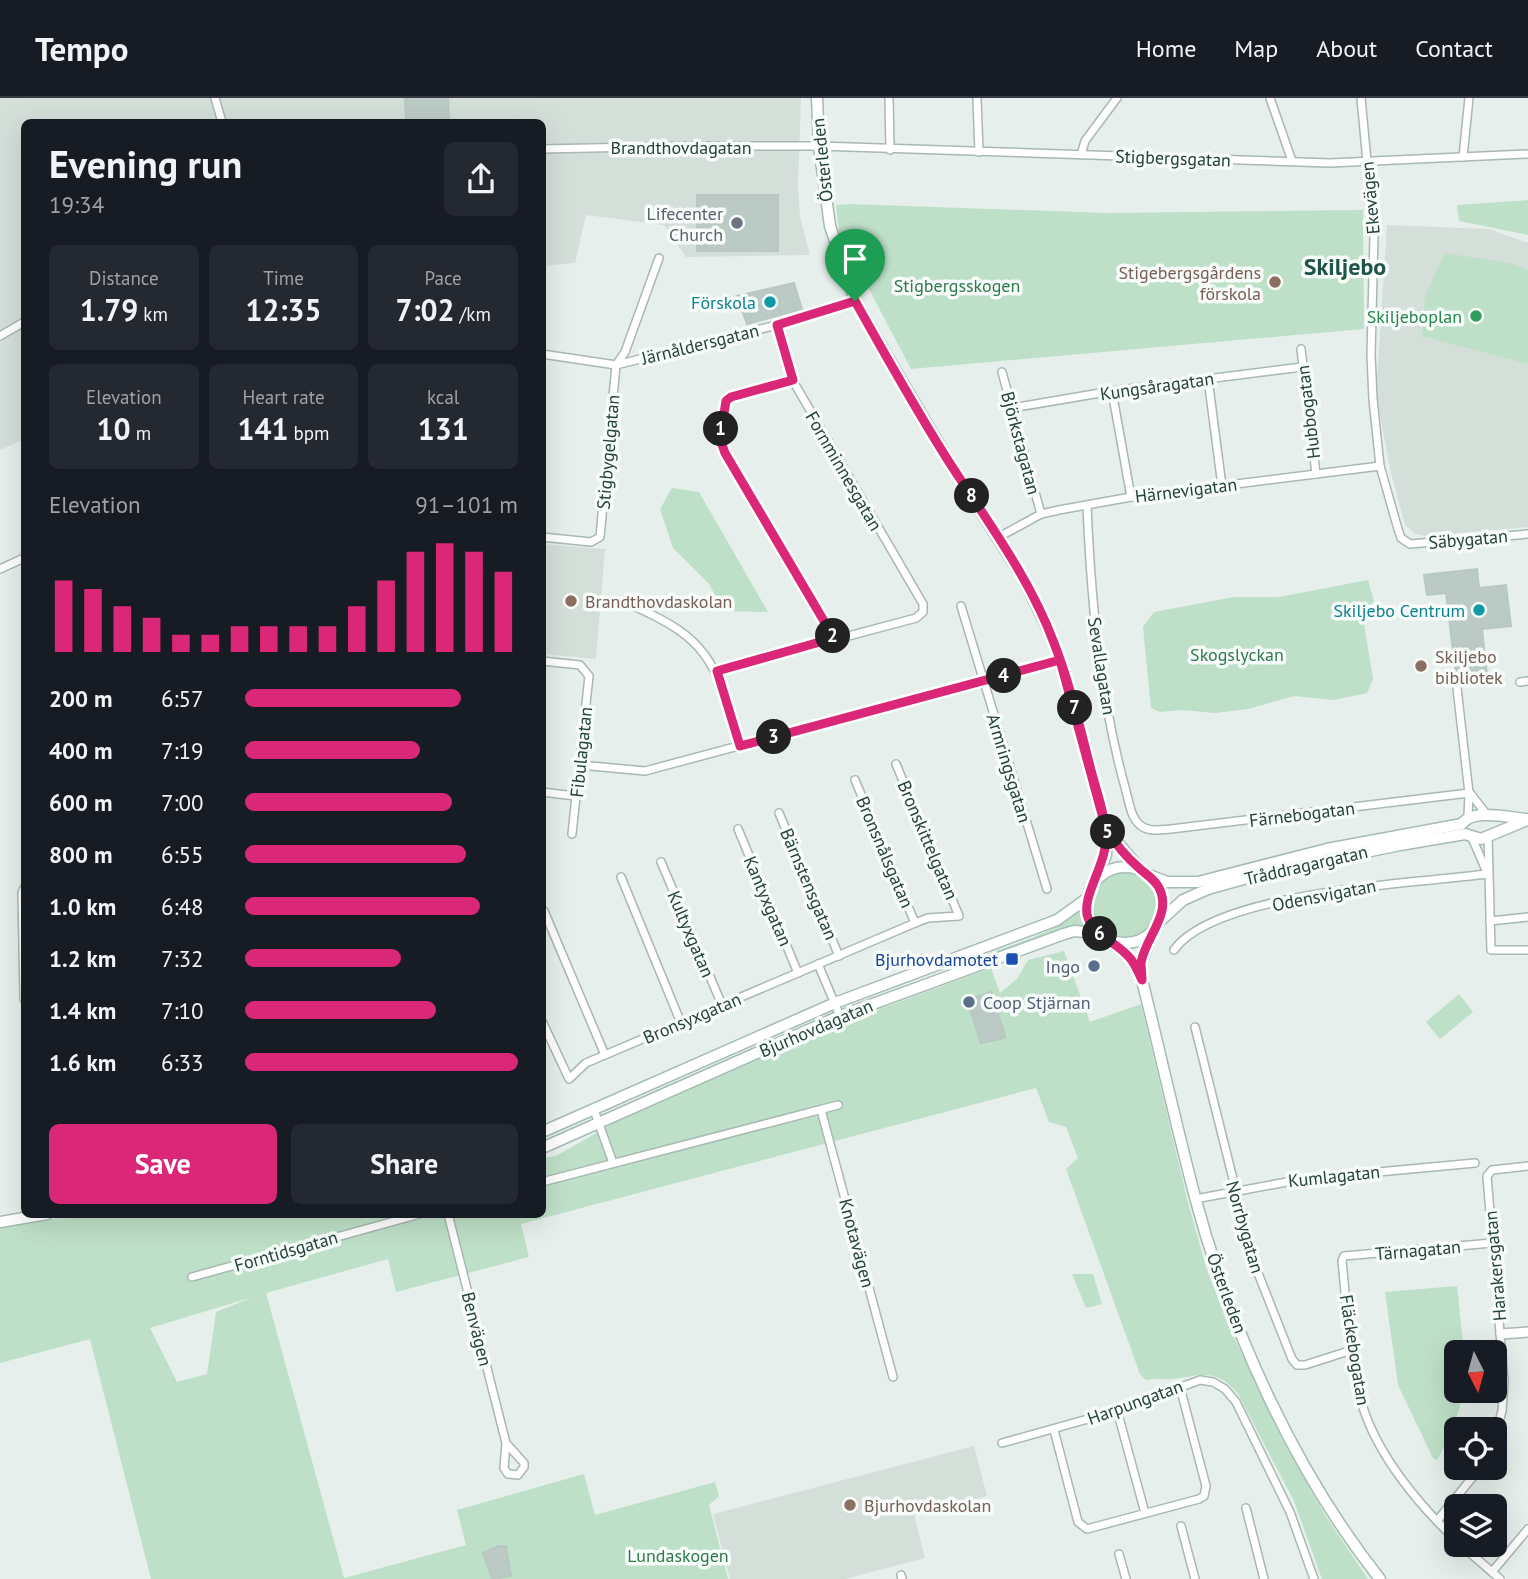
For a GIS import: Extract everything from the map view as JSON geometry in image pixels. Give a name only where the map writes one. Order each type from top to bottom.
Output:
[{"type":"main road","name":"Österleden","points":[[817,98],[819,146],[830,226],[855,301],[950,463],[1023,578],[1060,660],[1106,829],[1106,855],[1095,881]]},
{"type":"main road","name":"Tråddragargatan","points":[[1144,872],[1167,882],[1198,882],[1327,849],[1465,820],[1478,814],[1528,820]]},
{"type":"main road","points":[[1489,816],[1496,823],[1490,835]]},
{"type":"main road","points":[[1465,820],[1468,836]]},
{"type":"main road","name":"Tråddragargatan","points":[[1156,926],[1183,900],[1208,889],[1337,857],[1468,836],[1490,835],[1528,820]]},
{"type":"main road","name":"Österleden","points":[[1106,829],[1144,872]]},
{"type":"main road","points":[[1111,870],[1144,872],[1161,893],[1162,913],[1156,926],[1136,941],[1117,941],[1103,936],[1086,908],[1095,881],[1111,870]]},
{"type":"main road","name":"Bjurhovdagatan","points":[[546,1130],[835,1003],[1057,920],[1088,897]]},
{"type":"main road","name":"Österleden","points":[[1156,926],[1141,963],[1142,980],[1195,1199],[1240,1330],[1267,1391],[1332,1510],[1380,1579]]},
{"type":"main road","name":"Bjurhovdagatan","points":[[546,1146],[840,1016],[917,986],[1074,931],[1103,936]]},
{"type":"main road","name":"Österleden","points":[[1103,936],[1131,959],[1142,980]]},
{"type":"main road","points":[[912,973],[917,986]]},
{"type":"main road","points":[[0,1222],[24,1218]]},
{"type":"street","points":[[215,98],[221,119]]},
{"type":"street","points":[[889,98],[890,150]]},
{"type":"street","points":[[976,98],[979,152]]},
{"type":"street","points":[[1081,155],[1085,141],[1117,98]]},
{"type":"street","points":[[1270,98],[1292,161]]},
{"type":"street","name":"Ekevägen","points":[[1361,98],[1374,236],[1370,355],[1380,466]]},
{"type":"street","points":[[1463,157],[1469,98]]},
{"type":"street","name":"Brandthovdagatan","points":[[546,149],[686,145],[819,146]]},
{"type":"street","name":"Stigbergsgatan","points":[[819,146],[1367,163],[1528,154]]},
{"type":"street","points":[[616,365],[625,352],[659,258]]},
{"type":"street","name":"Järnåldersgatan","points":[[546,355],[616,365],[777,325],[855,301]]},
{"type":"street","points":[[0,336],[21,324]]},
{"type":"street","name":"Fornminnesgatan","points":[[777,325],[793,380],[923,604],[923,611],[916,618],[834,638]]},
{"type":"street","name":"Hubbogatan","points":[[1301,349],[1315,474]]},
{"type":"street","name":"Stigbygelgatan","points":[[546,537],[592,542],[599,538],[616,365]]},
{"type":"street","name":"Kungsåragatan","points":[[1012,408],[1112,391],[1302,367]]},
{"type":"street","name":"Björkstagatan","points":[[1002,372],[1041,514]]},
{"type":"street","points":[[1208,379],[1222,485]]},
{"type":"street","points":[[717,671],[834,638],[725,453],[720,439],[723,408],[731,397],[793,380]]},
{"type":"street","points":[[1112,391],[1131,497]]},
{"type":"street","name":"Härnevigatan","points":[[999,537],[1041,514],[1087,505],[1131,497],[1380,466]]},
{"type":"street","name":"Säbygatan","points":[[1380,466],[1401,538],[1410,544],[1528,534]]},
{"type":"street","name":"Sevallagatan","points":[[1087,505],[1094,615],[1101,668],[1117,759],[1137,823]]},
{"type":"street","points":[[0,569],[21,559]]},
{"type":"street","points":[[631,605],[661,618],[695,642],[717,671],[740,746]]},
{"type":"street","name":"Armringsgatan","points":[[961,606],[1046,889]]},
{"type":"street","points":[[580,765],[646,771],[1060,660]]},
{"type":"street","name":"Fibulagatan","points":[[546,661],[580,664],[589,676],[572,834]]},
{"type":"street","points":[[1457,688],[1469,793],[1465,820]]},
{"type":"street","name":"Bronskittelgatan","points":[[896,764],[960,916]]},
{"type":"street","name":"Bronsnålsgatan","points":[[855,780],[915,923]]},
{"type":"street","points":[[546,792],[575,796]]},
{"type":"street","points":[[1469,793],[1489,816]]},
{"type":"street","name":"Färnebogatan","points":[[1137,823],[1150,830],[1171,829],[1469,793]]},
{"type":"street","name":"Bärnstensgatan","points":[[779,813],[839,956]]},
{"type":"street","name":"Kantyxgatan","points":[[737,829],[798,973]]},
{"type":"street","points":[[1490,835],[1488,874],[1491,950],[1528,950]]},
{"type":"street","points":[[1468,836],[1488,874]]},
{"type":"street","name":"Kultyxgatan","points":[[661,862],[722,1005]]},
{"type":"street","name":"Odensvigatan","points":[[1174,950],[1194,929],[1267,905],[1350,888],[1488,874]]},
{"type":"street","points":[[621,877],[681,1023]]},
{"type":"street","points":[[546,916],[605,1055]]},
{"type":"street","name":"Bronsyxgatan","points":[[546,1030],[569,1079],[586,1063],[915,923],[928,918],[960,916]]},
{"type":"street","points":[[1490,921],[1528,917]]},
{"type":"street","points":[[818,964],[840,1016]]},
{"type":"street","name":"Norrbygatan","points":[[1195,1027],[1254,1263],[1292,1359],[1297,1365],[1305,1365],[1352,1350]]},
{"type":"street","points":[[546,1181],[838,1105]]},
{"type":"street","points":[[594,1110],[613,1163]]},
{"type":"street","name":"Knotavägen","points":[[821,1110],[893,1377]]},
{"type":"street","name":"Kumlagatan","points":[[1195,1199],[1329,1175],[1475,1163]]},
{"type":"street","name":"Harakersgatan","points":[[1499,1417],[1503,1396],[1501,1334],[1488,1175],[1492,1170],[1528,1166]]},
{"type":"street","name":"Forntidsgatan","points":[[192,1277],[406,1218]]},
{"type":"street","name":"Benvägen","points":[[448,1218],[506,1443]]},
{"type":"street","name":"Tärnagatan","points":[[1345,1256],[1492,1243]]},
{"type":"street","name":"Fläckebogatan","points":[[1345,1256],[1342,1261],[1352,1350],[1363,1408],[1378,1441],[1444,1528]]},
{"type":"street","points":[[1501,1334],[1528,1332]]},
{"type":"street","name":"Harpungatan","points":[[1002,1443],[1117,1410],[1200,1380],[1213,1382],[1236,1402],[1290,1512],[1314,1579]]},
{"type":"street","points":[[1054,1430],[1072,1503],[1081,1526],[1087,1529],[1204,1496],[1206,1486],[1180,1387]]},
{"type":"street","points":[[1117,1410],[1145,1513]]},
{"type":"street","points":[[1437,1521],[1470,1480]]},
{"type":"street","points":[[1246,1508],[1264,1579]]},
{"type":"street","points":[[1181,1526],[1195,1579]]},
{"type":"street","points":[[1492,1572],[1528,1529]]},
{"type":"street","points":[[1119,1554],[1126,1579]]},
{"type":"street","points":[[1475,1557],[1500,1579]]},
{"type":"shaded area","points":[[0,98],[801,98],[798,185],[800,217],[810,255],[686,257],[664,225],[586,215],[575,263],[546,266],[546,119],[21,119],[21,440],[0,450]]},
{"type":"shaded area","points":[[1387,225],[1489,229],[1528,243],[1528,527],[1425,536],[1416,534],[1405,525],[1391,473],[1376,394]]},
{"type":"shaded area","name":"Brandthovdaskolan","points":[[546,544],[605,549],[596,659],[546,654]]},
{"type":"shaded area","name":"Bjurhovdaskolan","points":[[974,1446],[987,1496],[914,1515],[925,1558],[845,1579],[730,1579],[713,1514]]},
{"type":"green space","points":[[1528,200],[1528,235],[1459,221],[1457,205]]},
{"type":"green space","name":"Stigbergsskogen","points":[[836,205],[1107,213],[1363,210],[1364,329],[911,369],[839,232]]},
{"type":"green space","name":"Skiljeboplan","points":[[1445,253],[1509,263],[1528,270],[1528,364],[1422,336],[1425,296]]},
{"type":"green space","points":[[672,488],[699,492],[768,612],[722,611],[710,585],[673,548],[660,509]]},
{"type":"green space","name":"Skogslyckan","points":[[1368,580],[1374,601],[1363,618],[1373,679],[1367,693],[1334,700],[1294,696],[1248,709],[1215,713],[1182,710],[1160,712],[1151,708],[1143,627],[1154,612],[1234,597],[1279,597]]},
{"type":"green space","points":[[1119,873],[1131,873],[1148,882],[1155,893],[1155,917],[1148,928],[1131,937],[1119,937],[1107,932],[1098,923],[1093,911],[1093,899],[1098,887],[1107,878]]},
{"type":"green space","points":[[1081,910],[1086,927],[1052,934],[948,971],[1050,930]]},
{"type":"green space","points":[[1064,951],[1090,1022],[1141,1004],[1187,1199],[1206,1267],[1230,1329],[1294,1460],[1325,1515],[1368,1579],[1322,1579],[1294,1501],[1238,1394],[1231,1386],[1224,1380],[1209,1375],[1146,1380],[1140,1374],[1066,1169],[1078,1158],[1066,1127],[1049,1122],[1036,1088],[546,1217],[546,1158],[556,1156],[624,1117],[823,1030],[991,968],[1000,993],[1017,979],[1028,960]]},
{"type":"green space","points":[[1459,994],[1473,1012],[1440,1039],[1426,1022]]},
{"type":"green space","name":"Lundaskogen","points":[[544,1218],[521,1224],[529,1257],[396,1292],[388,1259],[266,1293],[344,1578],[466,1545],[457,1510],[584,1474],[595,1515],[715,1482],[719,1496],[709,1505],[728,1579],[151,1579],[90,1339],[0,1363],[0,1227],[44,1219]],"holes":[[[253,1297],[216,1312],[207,1374],[177,1382],[150,1328]]]},
{"type":"green space","points":[[1072,1274],[1093,1274],[1102,1304],[1086,1308]]},
{"type":"green space","points":[[1457,1286],[1463,1340],[1444,1340],[1444,1404],[1460,1404],[1456,1417],[1444,1417],[1444,1448],[1437,1460],[1433,1458],[1398,1385],[1385,1292]]},
{"type":"building","points":[[405,98],[448,98],[449,119],[406,119]]},
{"type":"building","name":"Lifecenter Church","points":[[697,195],[778,195],[778,251],[697,251]]},
{"type":"building","name":"Förskola","points":[[794,283],[802,309],[747,324],[737,296]]},
{"type":"building","name":"Skiljebo Centrum","points":[[1477,569],[1479,588],[1506,585],[1511,626],[1482,629],[1487,675],[1456,676],[1446,593],[1427,595],[1424,575]]},
{"type":"building","points":[[991,992],[1005,1038],[981,1043],[967,1000]]},
{"type":"building","points":[[498,1546],[506,1546],[511,1576],[492,1579],[483,1553]]},
{"type":"place","name":"Lifecenter Church","points":[[737,223]]},
{"type":"place","name":"Stigebergsgårdens förskola","points":[[1275,282]]},
{"type":"place","name":"Förskola","points":[[770,302]]},
{"type":"place","name":"Skiljeboplan","points":[[1476,316]]},
{"type":"place","name":"Brandthovdaskolan","points":[[571,601]]},
{"type":"place","name":"Skiljebo Centrum","points":[[1479,610]]},
{"type":"place","name":"Skiljebo bibliotek","points":[[1421,666]]},
{"type":"place","name":"Bjurhovdamotet","points":[[1012,959]]},
{"type":"place","name":"Ingo","points":[[1094,966]]},
{"type":"place","name":"Coop Stjärnan","points":[[969,1002]]},
{"type":"place","name":"Bjurhovdaskolan","points":[[850,1505]]},
{"type":"district","name":"Skiljebo","points":[[1345,266]]},
{"type":"route","points":[[855,301],[777,325],[793,380],[731,397],[723,408],[720,439],[722,447],[834,638],[717,671],[740,746],[1060,660],[1078,718],[1106,829],[1117,845],[1156,883],[1161,893],[1162,913],[1141,963],[1142,980],[1131,959],[1108,938],[1098,933],[1086,908],[1090,890],[1106,855],[1106,829],[1093,775],[1078,718],[1060,660],[1053,640],[1023,578],[906,391],[855,301]]}]
